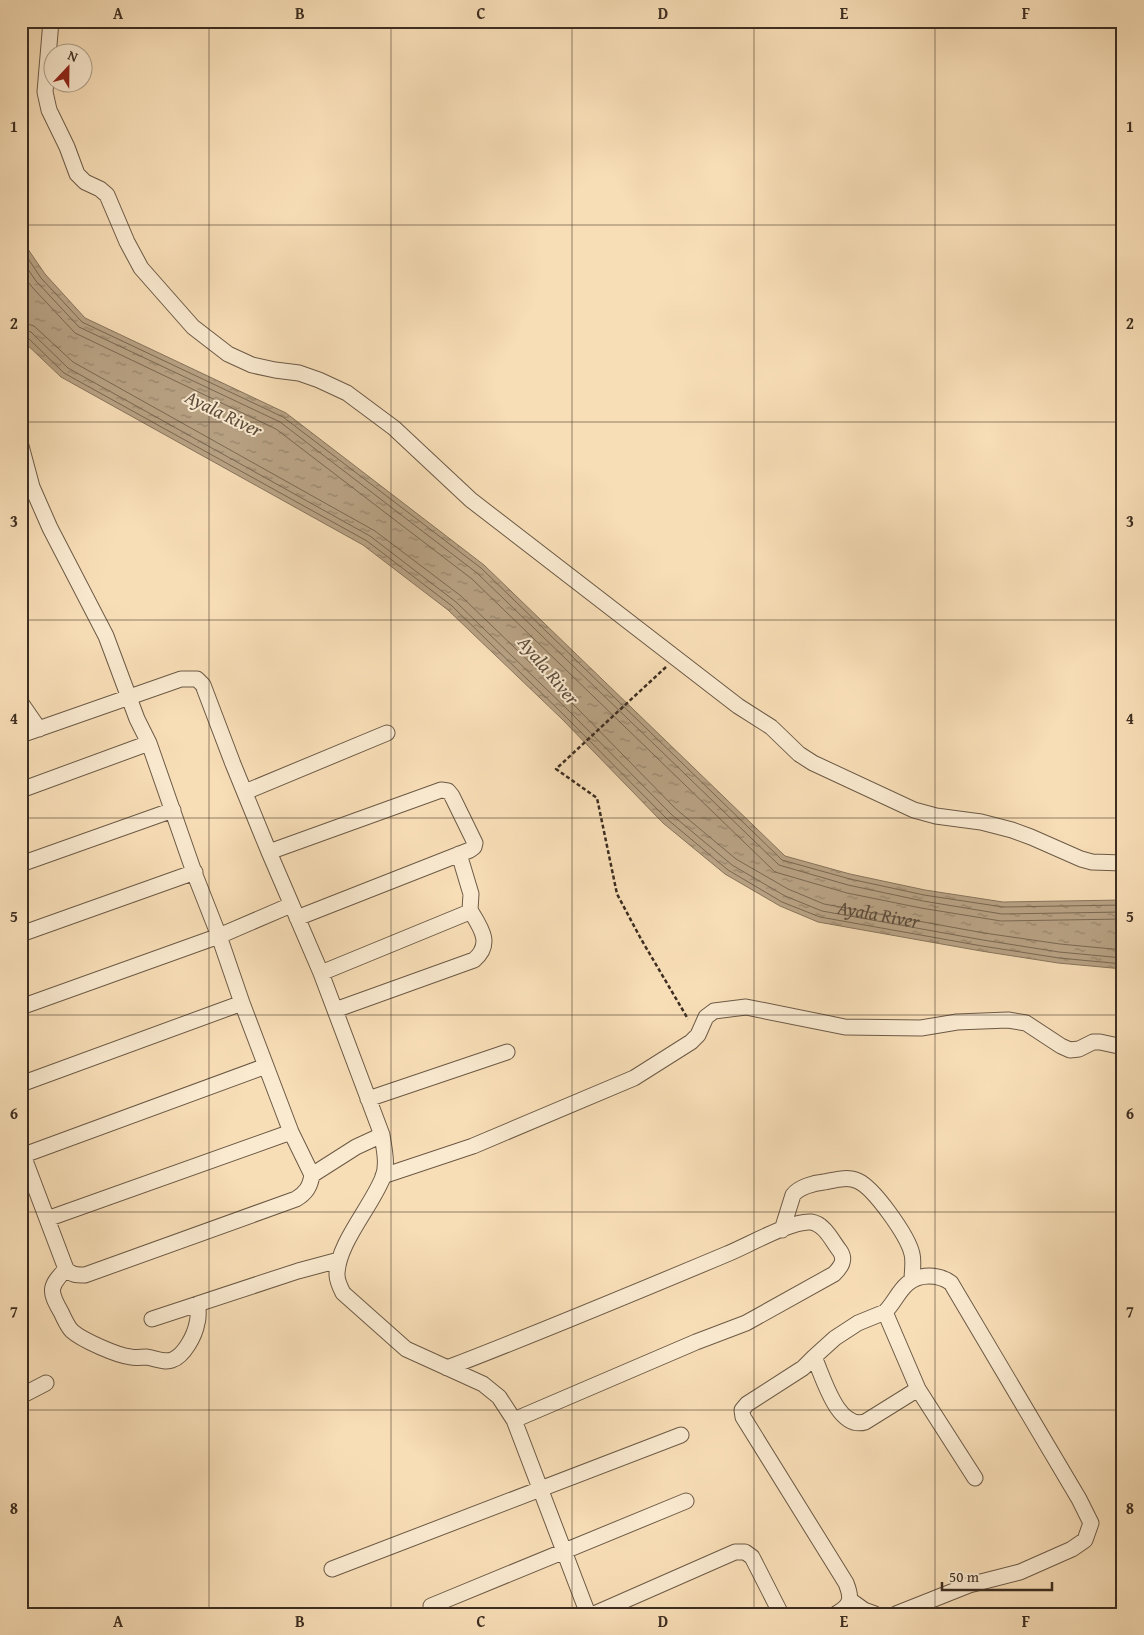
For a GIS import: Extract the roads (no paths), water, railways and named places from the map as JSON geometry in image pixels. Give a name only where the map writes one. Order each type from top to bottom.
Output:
[{"type":"street","points":[[51,21],[45,92],[49,110],[67,147],[77,174],[84,182],[107,194],[127,242],[141,268],[194,327],[228,354],[252,365],[299,373],[347,393],[394,428],[472,500],[738,706],[771,727],[799,754],[813,763],[914,810],[936,816],[981,822],[1012,830],[1092,862],[1123,863]]},
{"type":"street","points":[[21,446],[27,490],[50,528],[106,636],[137,719],[149,743],[242,1004],[266,1066],[291,1132],[312,1175],[310,1186],[304,1194],[296,1199],[85,1274],[76,1275],[70,1273],[66,1269],[22,1152],[266,1066]]},
{"type":"street","points":[[21,735],[180,679],[197,679],[206,690],[215,719],[269,852],[321,973],[382,1135],[385,1160],[384,1176],[339,1260],[337,1274],[339,1285],[343,1293],[406,1349],[483,1384],[498,1397],[514,1420],[588,1614]]},
{"type":"street","points":[[21,703],[39,729]]},
{"type":"street","points":[[245,792],[387,733]]},
{"type":"street","points":[[21,790],[149,743]]},
{"type":"street","points":[[21,1007],[219,936],[294,912],[459,854],[472,849],[475,843],[452,796],[448,791],[441,790],[269,852]]},
{"type":"street","points":[[21,864],[173,810]]},
{"type":"street","points":[[335,1010],[474,960],[482,954],[485,945],[479,926],[470,910],[471,894],[459,854]]},
{"type":"street","points":[[21,934],[194,872]]},
{"type":"street","points":[[321,973],[470,910]]},
{"type":"street","points":[[21,1084],[242,1004]]},
{"type":"street","points":[[384,1176],[473,1146],[634,1078],[691,1042],[698,1035],[706,1016],[714,1011],[746,1006],[844,1027],[921,1028],[957,1022],[1008,1020],[1026,1023],[1070,1050],[1079,1049],[1093,1042],[1123,1047]]},
{"type":"street","points":[[368,1100],[507,1052]]},
{"type":"street","points":[[47,1220],[291,1132]]},
{"type":"street","points":[[312,1175],[356,1147],[382,1135]]},
{"type":"street","points":[[782,1230],[796,1191],[816,1183],[849,1178],[871,1190],[907,1239],[912,1253],[912,1280]]},
{"type":"street","points":[[447,1368],[804,1222],[822,1226],[842,1254],[843,1261],[834,1274],[746,1323],[696,1342],[514,1420]]},
{"type":"street","points":[[152,1319],[298,1271],[339,1260]]},
{"type":"street","points":[[66,1269],[55,1281],[52,1290],[58,1308],[70,1328],[77,1335],[124,1356],[144,1357],[163,1361],[177,1358],[189,1342],[197,1324],[199,1315],[198,1304]]},
{"type":"street","points":[[836,1614],[844,1609],[850,1600],[850,1593],[846,1582],[743,1418],[742,1410],[747,1404],[803,1368],[835,1338],[858,1323],[886,1312],[899,1293],[912,1280],[934,1276],[943,1277],[951,1283],[1079,1499],[1091,1523],[1085,1540],[1072,1549],[1020,1572],[969,1584],[896,1614]]},
{"type":"street","points":[[886,1312],[918,1389],[976,1478]]},
{"type":"street","points":[[814,1357],[829,1395],[843,1415],[853,1422],[865,1422],[918,1389]]},
{"type":"street","points":[[21,1396],[46,1383]]},
{"type":"street","points":[[332,1570],[681,1435]]},
{"type":"street","points":[[431,1606],[686,1501]]},
{"type":"street","points":[[594,1614],[735,1552],[745,1552],[752,1556],[781,1614]]},
{"type":"street","points":[[850,1600],[864,1610],[875,1614]]},
{"type":"water","name":"Ayala River","points":[[21,239],[45,274],[85,318],[286,413],[484,565],[785,856],[850,874],[925,890],[1003,902],[1123,900],[1123,969],[1058,963],[818,922],[780,906],[725,874],[663,823],[562,719],[448,610],[363,545],[61,377],[21,339]]}]
